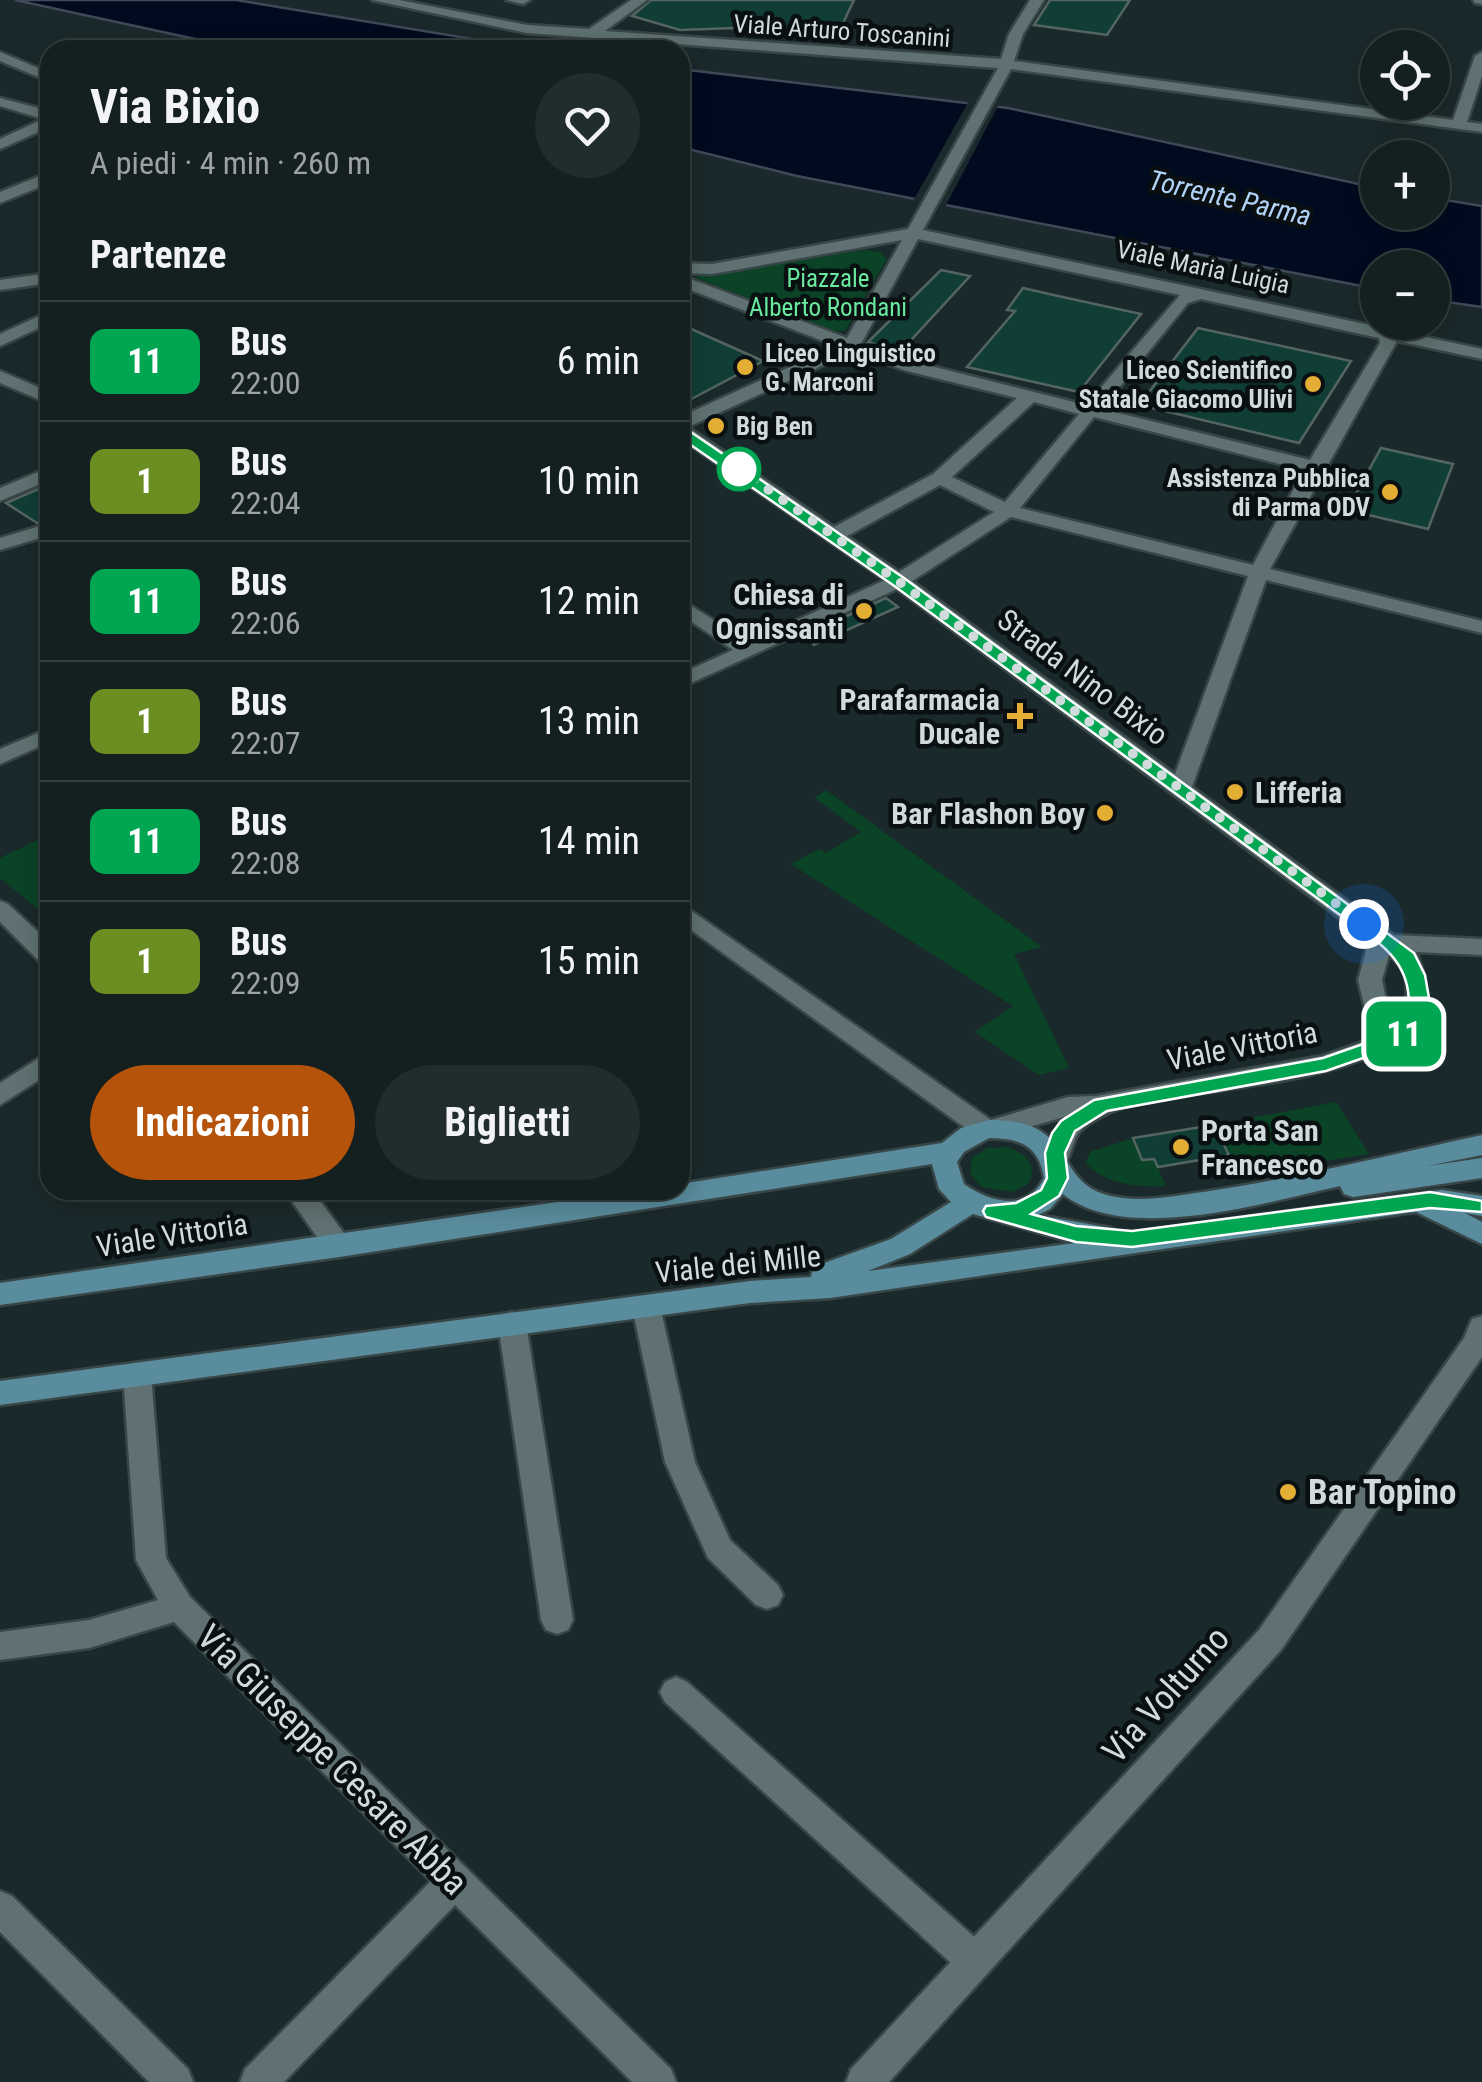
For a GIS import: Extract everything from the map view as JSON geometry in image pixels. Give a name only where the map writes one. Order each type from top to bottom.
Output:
[{"type":"main road","points":[[1146,1238],[1076,1234],[982,1207],[946,1180],[947,1152],[961,1137],[990,1128],[1032,1136],[1074,1189],[1116,1208],[1153,1208],[1276,1191],[1356,1186],[1482,1168]]},
{"type":"main road","points":[[1276,1191],[1482,1145]]},
{"type":"main road","name":"Viale Vittoria","points":[[690,1192],[947,1152]]},
{"type":"main road","points":[[750,1292],[874,1262],[982,1207],[1019,1211],[1041,1202],[1055,1187],[1057,1165]]},
{"type":"main road","name":"Viale Vittoria","points":[[0,1294],[637,1200]]},
{"type":"main road","name":"Viale dei Mille","points":[[0,1392],[750,1292],[849,1285],[1407,1202],[1442,1200],[1482,1206]]},
{"type":"main road","points":[[1407,1202],[1434,1209],[1482,1234]]},
{"type":"street","name":"Viale Arturo Toscanini","points":[[379,0],[487,23],[663,40]]},
{"type":"street","points":[[590,34],[640,0]]},
{"type":"street","points":[[690,422],[851,346],[1004,68],[1016,34],[1037,0]]},
{"type":"street","name":"Viale Arturo Toscanini","points":[[690,42],[1004,68],[1482,128]]},
{"type":"street","points":[[0,56],[40,74]]},
{"type":"street","points":[[1458,124],[1482,56]]},
{"type":"street","points":[[0,102],[40,115]]},
{"type":"street","points":[[0,144],[40,123]]},
{"type":"street","points":[[0,198],[40,181]]},
{"type":"street","points":[[690,268],[712,269],[917,228]]},
{"type":"street","name":"Viale Maria Luigia","points":[[917,228],[1360,327]]},
{"type":"street","points":[[0,285],[40,280]]},
{"type":"street","points":[[690,284],[913,368],[1315,466]]},
{"type":"street","points":[[690,677],[898,581],[1008,511],[1182,298],[1204,292]]},
{"type":"street","points":[[0,342],[40,321]]},
{"type":"street","points":[[1180,790],[1259,572],[1315,466],[1390,343],[1388,340]]},
{"type":"street","name":"Viale Maria Luigia","points":[[1418,340],[1482,354]]},
{"type":"street","points":[[0,376],[40,394]]},
{"type":"street","points":[[834,535],[940,478],[1029,397]]},
{"type":"street","name":"Strada Nino Bixio","points":[[690,434],[898,581],[1389,943],[1407,957],[1420,998]]},
{"type":"street","points":[[0,495],[40,477]]},
{"type":"street","points":[[940,478],[1008,511],[1482,627]]},
{"type":"street","points":[[0,544],[40,532]]},
{"type":"street","points":[[690,611],[747,650]]},
{"type":"street","points":[[0,757],[40,739]]},
{"type":"street","points":[[0,910],[40,947]]},
{"type":"street","points":[[690,918],[990,1128]]},
{"type":"street","points":[[1364,924],[1380,946],[1370,980],[1380,1021],[1380,1048]]},
{"type":"street","points":[[1389,943],[1482,947]]},
{"type":"street","name":"Viale Vittoria","points":[[990,1128],[1063,1107],[1106,1104],[1326,1064],[1380,1048],[1409,1030],[1417,1016],[1420,998]]},
{"type":"street","points":[[0,1096],[40,1067]]},
{"type":"street","name":"Viale Vittoria","points":[[1057,1165],[1056,1146],[1068,1126],[1106,1104]]},
{"type":"street","points":[[304,1200],[339,1246]]},
{"type":"street","points":[[646,1306],[672,1437],[699,1507],[725,1558],[767,1595]]},
{"type":"street","points":[[512,1324],[557,1620]]},
{"type":"street","name":"Via Volturno","points":[[868,2081],[1241,1673],[1300,1602],[1477,1342],[1482,1327]]},
{"type":"street","name":"Via Giuseppe Cesare Abba","points":[[137,1374],[151,1560],[179,1607],[658,2082]]},
{"type":"street","points":[[0,1646],[89,1634],[179,1607]]},
{"type":"street","points":[[676,1692],[976,1960]]},
{"type":"street","points":[[258,2082],[454,1882]]},
{"type":"street","points":[[0,1908],[175,2082]]},
{"type":"green space","name":"Piazzale Alberto Rondani","points":[[864,250],[880,252],[887,259],[845,331],[834,331],[694,277]]},
{"type":"green space","points":[[826,790],[1042,947],[1014,954],[1069,1068],[1039,1075],[975,1032],[1013,1006],[791,864],[819,849],[826,853],[861,832],[815,798]]},
{"type":"green space","points":[[40,839],[40,911],[0,878],[0,858]]},
{"type":"green space","points":[[1336,1102],[1369,1154],[1240,1175],[1214,1125]]},
{"type":"green space","points":[[1133,1138],[1142,1160],[1154,1159],[1166,1186],[1112,1180],[1086,1163],[1090,1152]]},
{"type":"green space","points":[[1007,1147],[1031,1166],[1028,1184],[1012,1192],[981,1187],[970,1173],[972,1158],[987,1148]]},
{"type":"water","points":[[15,0],[236,0],[478,40],[200,40]]},
{"type":"water","name":"Torrente Parma","points":[[690,70],[1008,108],[1360,184],[1360,230],[1450,230],[1450,201],[1482,206],[1482,307],[1450,302],[1450,250],[1360,250],[1360,286],[797,176],[690,149]]},
{"type":"pier","points":[[970,99],[1000,102],[944,209],[912,203]]},
{"type":"building","points":[[651,0],[854,0],[837,36],[734,28],[680,30],[632,16]]},
{"type":"building","points":[[1050,0],[1130,0],[1107,35],[1034,25]]},
{"type":"building","points":[[941,270],[970,276],[900,352],[868,342]]},
{"type":"building","points":[[1023,288],[1141,314],[1079,392],[967,367],[1015,311],[1007,310]]},
{"type":"building","name":"Liceo Linguistico G. Marconi","points":[[690,328],[763,361],[690,400]]},
{"type":"building","name":"Liceo Scientifico Statale Giacomo Ulivi","points":[[1198,328],[1351,361],[1299,443],[1139,405]]},
{"type":"building","name":"Assistenza Pubblica di Parma ODV","points":[[1381,448],[1453,464],[1428,529],[1347,510]]},
{"type":"building","points":[[40,488],[40,522],[37,523],[6,503]]},
{"type":"building","name":"Chiesa di Ognissanti","points":[[886,598],[898,607],[814,645],[808,634]]},
{"type":"building","name":"Porta San Francesco","points":[[1214,1125],[1229,1155],[1158,1167],[1154,1159],[1142,1160],[1133,1138]]},
{"type":"bus line","name":"11","points":[[690,437],[763,484],[898,581],[1334,902],[1407,957],[1416,975],[1420,998],[1417,1016],[1409,1030],[1385,1046],[1326,1064],[1102,1105],[1077,1119],[1059,1138],[1055,1153],[1058,1178],[1049,1196],[1019,1211],[994,1211],[1076,1234],[1132,1239],[1430,1200],[1482,1206]]},
{"type":"place","name":"Liceo Linguistico G. Marconi","points":[[745,367]]},
{"type":"place","name":"Liceo Scientifico Statale Giacomo Ulivi","points":[[1313,384]]},
{"type":"place","name":"Big Ben","points":[[716,426]]},
{"type":"place","name":"Assistenza Pubblica di Parma ODV","points":[[1390,492]]},
{"type":"place","name":"Chiesa di Ognissanti","points":[[864,611]]},
{"type":"place","name":"Parafarmacia Ducale","points":[[1020,716]]},
{"type":"place","name":"Lifferia","points":[[1235,792]]},
{"type":"place","name":"Bar Flashon Boy","points":[[1105,813]]},
{"type":"place","name":"Porta San Francesco","points":[[1181,1147]]},
{"type":"place","name":"Bar Topino","points":[[1288,1492]]},
{"type":"route","points":[[739,469],[898,581],[1364,924]]}]
